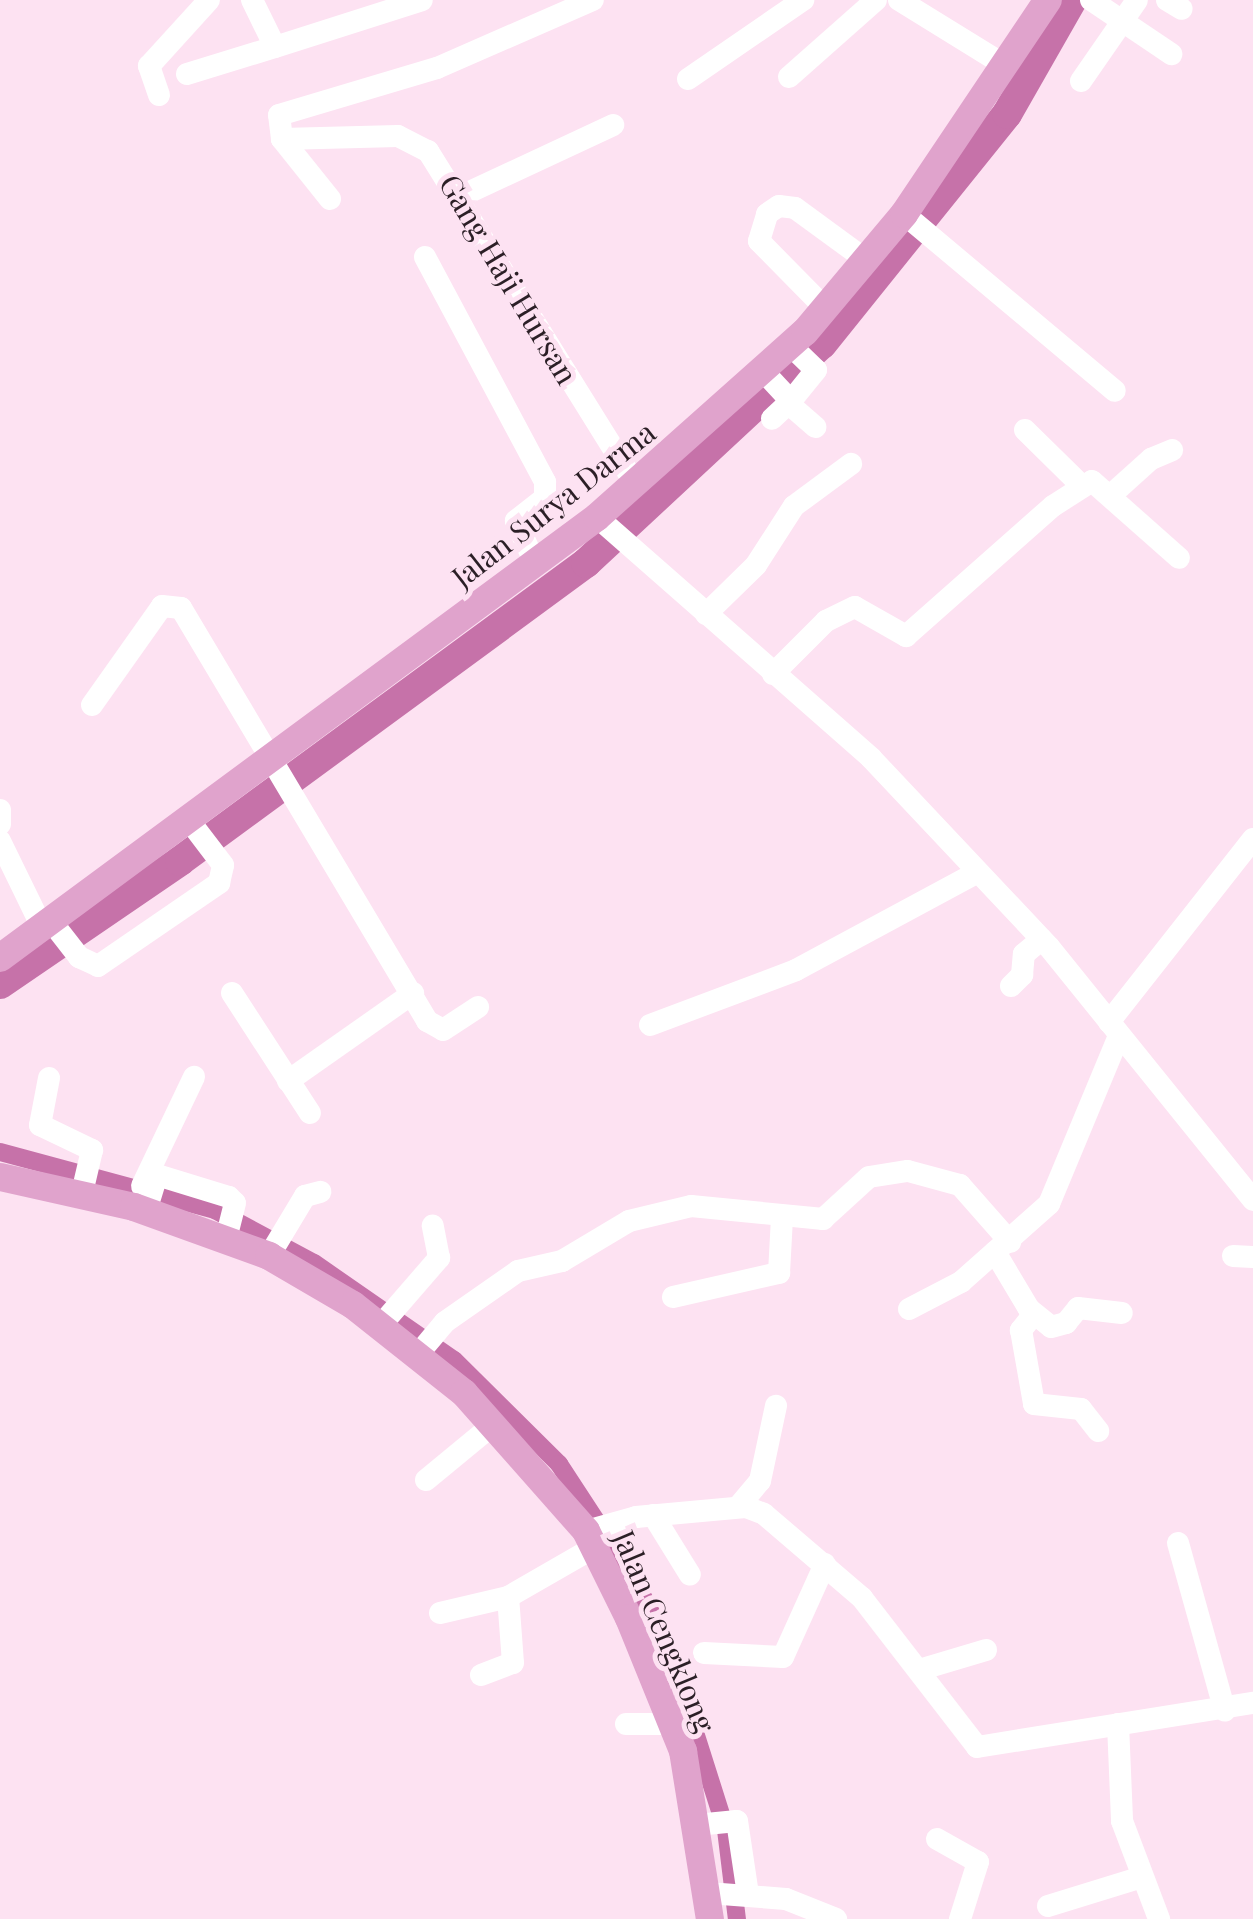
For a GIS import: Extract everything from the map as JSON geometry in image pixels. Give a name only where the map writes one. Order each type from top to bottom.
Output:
[{"type":"main road","name":"Jalan Surya Darma","points":[[0,958],[197,829],[270,764],[535,563],[603,523],[636,484],[779,395],[826,308],[908,217],[1048,0]]},
{"type":"main road","name":"Jalan Cengklong","points":[[0,1177],[86,1180],[229,1226],[423,1349],[593,1536],[672,1724],[703,1825],[712,1903]]},
{"type":"street","points":[[159,95],[149,66],[209,0]]},
{"type":"street","points":[[252,0],[274,47]]},
{"type":"street","points":[[186,74],[422,0]]},
{"type":"street","points":[[330,198],[282,138],[280,116],[288,110],[437,68],[593,0]]},
{"type":"street","points":[[688,78],[802,0]]},
{"type":"street","points":[[789,77],[876,0]]},
{"type":"street","points":[[900,0],[1006,66]]},
{"type":"street","points":[[1106,10],[1137,0]]},
{"type":"street","points":[[1106,10],[1171,54]]},
{"type":"street","points":[[1081,82],[1106,10]]},
{"type":"street","points":[[461,196],[613,125]]},
{"type":"street","name":"Gang Haji Hursan","points":[[282,138],[407,137],[437,161],[636,484]]},
{"type":"street","points":[[826,308],[759,241],[767,214],[779,206],[795,208],[866,260]]},
{"type":"street","points":[[908,217],[1115,391]]},
{"type":"street","points":[[425,257],[545,482],[545,498],[516,520],[535,563]]},
{"type":"street","points":[[800,354],[814,375],[779,395],[815,427]]},
{"type":"street","points":[[1025,430],[1082,486]]},
{"type":"street","points":[[1111,494],[1151,459],[1172,450]]},
{"type":"street","points":[[706,614],[756,565],[794,506],[851,464]]},
{"type":"street","points":[[773,674],[826,621],[855,606],[906,636],[968,576],[1092,481],[1180,558]]},
{"type":"street","points":[[603,523],[871,758],[1042,940],[1253,1200]]},
{"type":"street","points":[[92,705],[162,606],[176,604],[270,764],[436,1029],[478,1007]]},
{"type":"street","points":[[0,810],[0,824]]},
{"type":"street","points":[[0,841],[50,926],[78,957],[98,966],[218,884],[223,865],[197,829]]},
{"type":"street","points":[[909,1309],[961,1282],[1049,1204],[1114,1030],[1253,839]]},
{"type":"street","points":[[650,1025],[796,970],[976,873]]},
{"type":"street","points":[[1012,986],[1022,976],[1024,954],[1042,940]]},
{"type":"street","points":[[232,992],[310,1113]]},
{"type":"street","points":[[288,1081],[413,993]]},
{"type":"street","points":[[50,1078],[40,1125],[89,1147],[86,1180]]},
{"type":"street","points":[[144,1197],[194,1078]]},
{"type":"street","points":[[423,1349],[445,1322],[518,1271],[562,1261],[628,1221],[691,1206],[823,1219],[869,1176],[908,1171],[960,1185],[1002,1247],[1034,1314],[1059,1328],[1080,1308],[1122,1313]]},
{"type":"street","points":[[144,1197],[157,1175],[230,1197],[229,1226]]},
{"type":"street","points":[[277,1254],[302,1211]]},
{"type":"street","points":[[673,1297],[779,1273],[782,1217]]},
{"type":"street","points":[[384,1322],[439,1258],[433,1226]]},
{"type":"street","points":[[1034,1314],[1021,1330],[1034,1404],[1081,1409],[1098,1432]]},
{"type":"street","points":[[738,1508],[760,1481],[776,1406]]},
{"type":"street","points":[[426,1480],[494,1424]]},
{"type":"street","points":[[440,1612],[508,1597],[593,1536],[644,1516],[738,1508],[764,1514],[862,1598],[978,1748],[1224,1711],[1253,1703]]},
{"type":"street","points":[[644,1516],[690,1576]]},
{"type":"street","points":[[1178,1542],[1224,1711]]},
{"type":"street","points":[[704,1653],[783,1657],[826,1564]]},
{"type":"street","points":[[480,1675],[513,1663],[508,1597]]},
{"type":"street","points":[[920,1670],[986,1650]]},
{"type":"street","points":[[626,1724],[672,1724]]},
{"type":"street","points":[[1118,1724],[1122,1821],[1139,1878],[1158,1919]]},
{"type":"street","points":[[703,1825],[736,1821],[746,1895]]},
{"type":"street","points":[[937,1838],[978,1862],[960,1919]]},
{"type":"street","points":[[1048,1906],[1139,1878]]},
{"type":"street","points":[[712,1903],[746,1895],[770,1908],[836,1919]]},
{"type":"waterway","points":[[0,984],[180,861],[586,563],[822,344],[1007,114],[1072,0]]},
{"type":"waterway","points":[[0,1152],[215,1210],[314,1263],[454,1360],[559,1464],[633,1577],[667,1644],[726,1830],[737,1919]]}]
